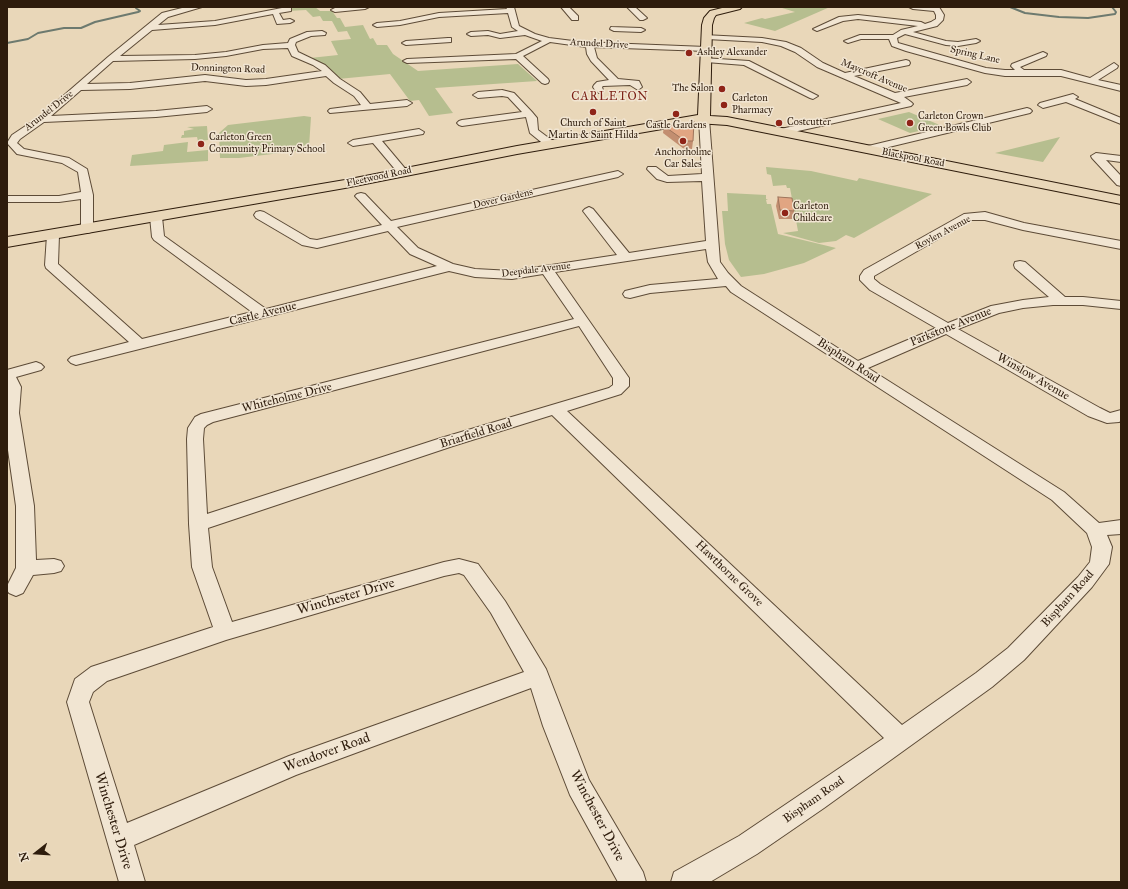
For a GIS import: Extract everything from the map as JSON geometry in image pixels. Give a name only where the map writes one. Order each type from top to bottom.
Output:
[{"type":"main road","points":[[704,119],[707,25],[712,14],[737,7]]},
{"type":"main road","name":"Blackpool Road","points":[[704,119],[727,121],[1121,200]]},
{"type":"main road","name":"Fleetwood Road","points":[[7,242],[345,184],[678,121],[704,119]]},
{"type":"street","name":"Arundel Drive","points":[[21,152],[12,143],[16,137],[42,119],[110,59],[166,14],[183,8],[198,7]]},
{"type":"street","points":[[335,10],[365,7]]},
{"type":"street","points":[[565,7],[575,15]]},
{"type":"street","points":[[848,41],[860,37],[894,37],[904,32],[927,26],[939,20],[940,15],[936,8],[913,7]]},
{"type":"street","points":[[632,8],[643,13]]},
{"type":"street","points":[[150,28],[212,23],[288,9]]},
{"type":"street","points":[[381,24],[415,20],[439,15],[510,9],[516,27],[525,33]]},
{"type":"street","points":[[275,11],[280,22],[290,21]]},
{"type":"street","points":[[828,31],[814,28],[857,16],[927,26]]},
{"type":"street","points":[[415,20],[424,23],[433,34],[448,40]]},
{"type":"street","points":[[884,32],[902,27],[906,22]]},
{"type":"street","points":[[212,23],[212,33]]},
{"type":"street","points":[[614,29],[641,29],[638,46]]},
{"type":"street","points":[[904,32],[946,43],[958,44],[976,41]]},
{"type":"street","points":[[291,45],[293,41],[309,33],[322,33]]},
{"type":"street","points":[[471,34],[488,33],[504,35],[525,33]]},
{"type":"street","name":"Arundel Drive","points":[[525,33],[549,40],[590,45],[638,46],[706,55],[746,63],[813,96]]},
{"type":"street","points":[[409,41],[433,34]]},
{"type":"street","name":"Maycroft Avenue","points":[[707,37],[762,40],[783,44],[798,50],[820,65],[895,96],[904,100],[908,104],[780,132]]},
{"type":"street","name":"Spring Lane","points":[[894,37],[893,39],[896,44],[945,60],[985,70],[1005,73],[1061,73],[1121,88]]},
{"type":"street","points":[[407,61],[448,63],[518,56],[549,40]]},
{"type":"street","points":[[110,59],[195,57],[226,54],[263,47],[291,45]]},
{"type":"street","points":[[291,45],[295,54],[316,62],[343,86],[357,94],[368,107]]},
{"type":"street","points":[[590,45],[591,54],[594,59],[616,82]]},
{"type":"street","points":[[1022,73],[1015,66],[1044,54]]},
{"type":"street","points":[[518,56],[545,81]]},
{"type":"street","points":[[846,75],[906,63]]},
{"type":"street","points":[[1092,80],[1114,66]]},
{"type":"street","name":"Donnington Road","points":[[79,87],[130,86],[205,78],[246,83],[266,82],[328,73]]},
{"type":"street","points":[[599,90],[597,87],[600,84],[616,82],[636,83],[638,87]]},
{"type":"street","points":[[895,96],[967,82]]},
{"type":"street","points":[[477,95],[508,94],[512,96],[530,114],[532,118],[533,131],[550,144]]},
{"type":"street","points":[[1043,105],[1070,98],[1121,121]]},
{"type":"street","points":[[333,111],[407,103]]},
{"type":"street","points":[[42,119],[156,114],[191,108],[207,109]]},
{"type":"street","points":[[868,149],[1026,111]]},
{"type":"street","points":[[462,124],[474,119],[530,114]]},
{"type":"street","name":"Bispham Road","points":[[684,882],[748,845],[984,680],[1016,654],[1086,582],[1099,564],[1102,556],[1102,547],[1095,530],[1086,520],[1058,496],[736,289],[723,276],[714,262],[704,119]]},
{"type":"street","points":[[353,143],[419,132]]},
{"type":"street","points":[[375,140],[403,172]]},
{"type":"street","points":[[7,156],[21,152],[64,160],[83,171],[87,195],[87,229]]},
{"type":"street","points":[[1121,159],[1093,152],[1121,182]]},
{"type":"street","points":[[652,169],[661,177],[667,179],[708,177]]},
{"type":"street","name":"Dover Gardens","points":[[260,215],[306,242],[317,244],[389,226],[618,174]]},
{"type":"street","points":[[7,199],[59,199],[87,195]]},
{"type":"street","name":"Deepdale Avenue","points":[[361,196],[414,251],[449,267],[475,273],[512,275],[712,244]]},
{"type":"street","points":[[576,214],[595,211],[626,258]]},
{"type":"street","name":"Roylen Avenue","points":[[946,328],[875,287],[867,280],[866,276],[968,217],[975,216],[985,216],[1023,226],[1121,245]]},
{"type":"street","points":[[156,217],[158,237],[264,314]]},
{"type":"street","points":[[53,235],[51,264],[140,344]]},
{"type":"street","points":[[1021,264],[1062,301]]},
{"type":"street","name":"Castle Avenue","points":[[76,360],[449,267]]},
{"type":"street","name":"Briarfield Road","points":[[198,524],[447,442],[615,391],[621,386],[621,378],[547,270]]},
{"type":"street","points":[[630,294],[664,287],[729,282]]},
{"type":"street","name":"Parkstone Avenue","points":[[858,367],[946,328],[996,308],[1062,301],[1099,302],[1121,305]]},
{"type":"street","name":"Whiteholme Drive","points":[[225,632],[202,567],[198,524],[195,439],[196,428],[201,421],[583,321]]},
{"type":"street","name":"Winslow Avenue","points":[[946,328],[1094,412],[1107,418],[1113,418],[1121,415]]},
{"type":"street","points":[[16,588],[26,568],[25,506],[11,413],[13,387],[7,375],[36,367]]},
{"type":"street","name":"Hawthorne Grove","points":[[556,410],[901,739]]},
{"type":"street","points":[[1095,530],[1121,527]]},
{"type":"street","points":[[26,568],[54,566]]},
{"type":"street","name":"Winchester Drive","points":[[132,882],[78,702],[83,686],[99,674],[225,632],[459,566],[471,570],[498,607],[538,676],[579,786],[633,882]]},
{"type":"street","name":"Wendover Road","points":[[118,839],[289,767],[538,676]]},
{"type":"green space","points":[[292,7],[315,7],[320,11],[332,11],[337,18],[340,18],[345,27],[363,25],[370,39],[373,38],[377,45],[387,45],[393,54],[418,71],[518,64],[537,81],[435,88],[453,113],[429,116],[419,100],[410,101],[390,74],[338,79],[320,62],[310,58],[338,55],[331,41],[351,39],[347,31],[338,32],[332,21],[323,21],[320,16],[313,17],[306,10],[287,11]]},
{"type":"green space","points":[[779,7],[830,7],[775,31],[744,23],[795,12]]},
{"type":"green space","name":"Carleton Crown Green Bowls Club","points":[[909,112],[942,126],[910,133],[878,119]]},
{"type":"green space","points":[[304,116],[311,117],[309,147],[305,150],[239,158],[220,158],[219,133],[228,125]]},
{"type":"green space","points":[[207,126],[208,140],[198,141],[197,137],[181,138],[182,135],[184,135],[184,131],[194,129],[187,127]]},
{"type":"green space","points":[[1060,137],[1043,162],[995,153]]},
{"type":"green space","points":[[188,142],[187,152],[208,150],[208,161],[130,166],[132,155],[163,151],[164,145]]},
{"type":"green space","points":[[766,167],[811,171],[857,181],[859,178],[932,194],[854,238],[846,235],[836,241],[819,243],[783,233],[798,231],[790,188],[787,188],[786,185],[773,186],[771,175],[767,174]]},
{"type":"green space","points":[[727,193],[766,195],[766,199],[768,200],[766,200],[767,204],[771,204],[778,234],[836,248],[804,263],[764,274],[741,277],[729,260],[725,244],[722,211],[728,211]]},
{"type":"building","points":[[694,122],[693,141],[685,141],[664,126]]},
{"type":"building","points":[[778,197],[792,198],[794,211],[780,210]]},
{"type":"waterway","points":[[7,43],[28,39],[38,33],[64,28],[81,28],[95,22],[138,12],[140,11],[136,8],[138,7]]},
{"type":"waterway","points":[[1010,7],[1025,13],[1059,17],[1088,18],[1115,14],[1116,12],[1112,7]]},
{"type":"place","name":"Ashley Alexander","points":[[689,53]]},
{"type":"place","name":"The Salon","points":[[722,89]]},
{"type":"place","name":"Carleton Pharmacy","points":[[724,105]]},
{"type":"place","name":"Church of Saint Martin & Saint Hilda","points":[[593,112]]},
{"type":"place","name":"Castle Gardens","points":[[676,114]]},
{"type":"place","name":"Costcutter","points":[[779,123]]},
{"type":"place","name":"Carleton Crown Green Bowls Club","points":[[910,123]]},
{"type":"place","name":"Anchorholme Car Sales","points":[[683,141]]},
{"type":"place","name":"Carleton Green Community Primary School","points":[[201,144]]},
{"type":"place","name":"Carleton Childcare","points":[[785,213]]},
{"type":"district","name":"CARLETON","points":[[610,97]]}]
